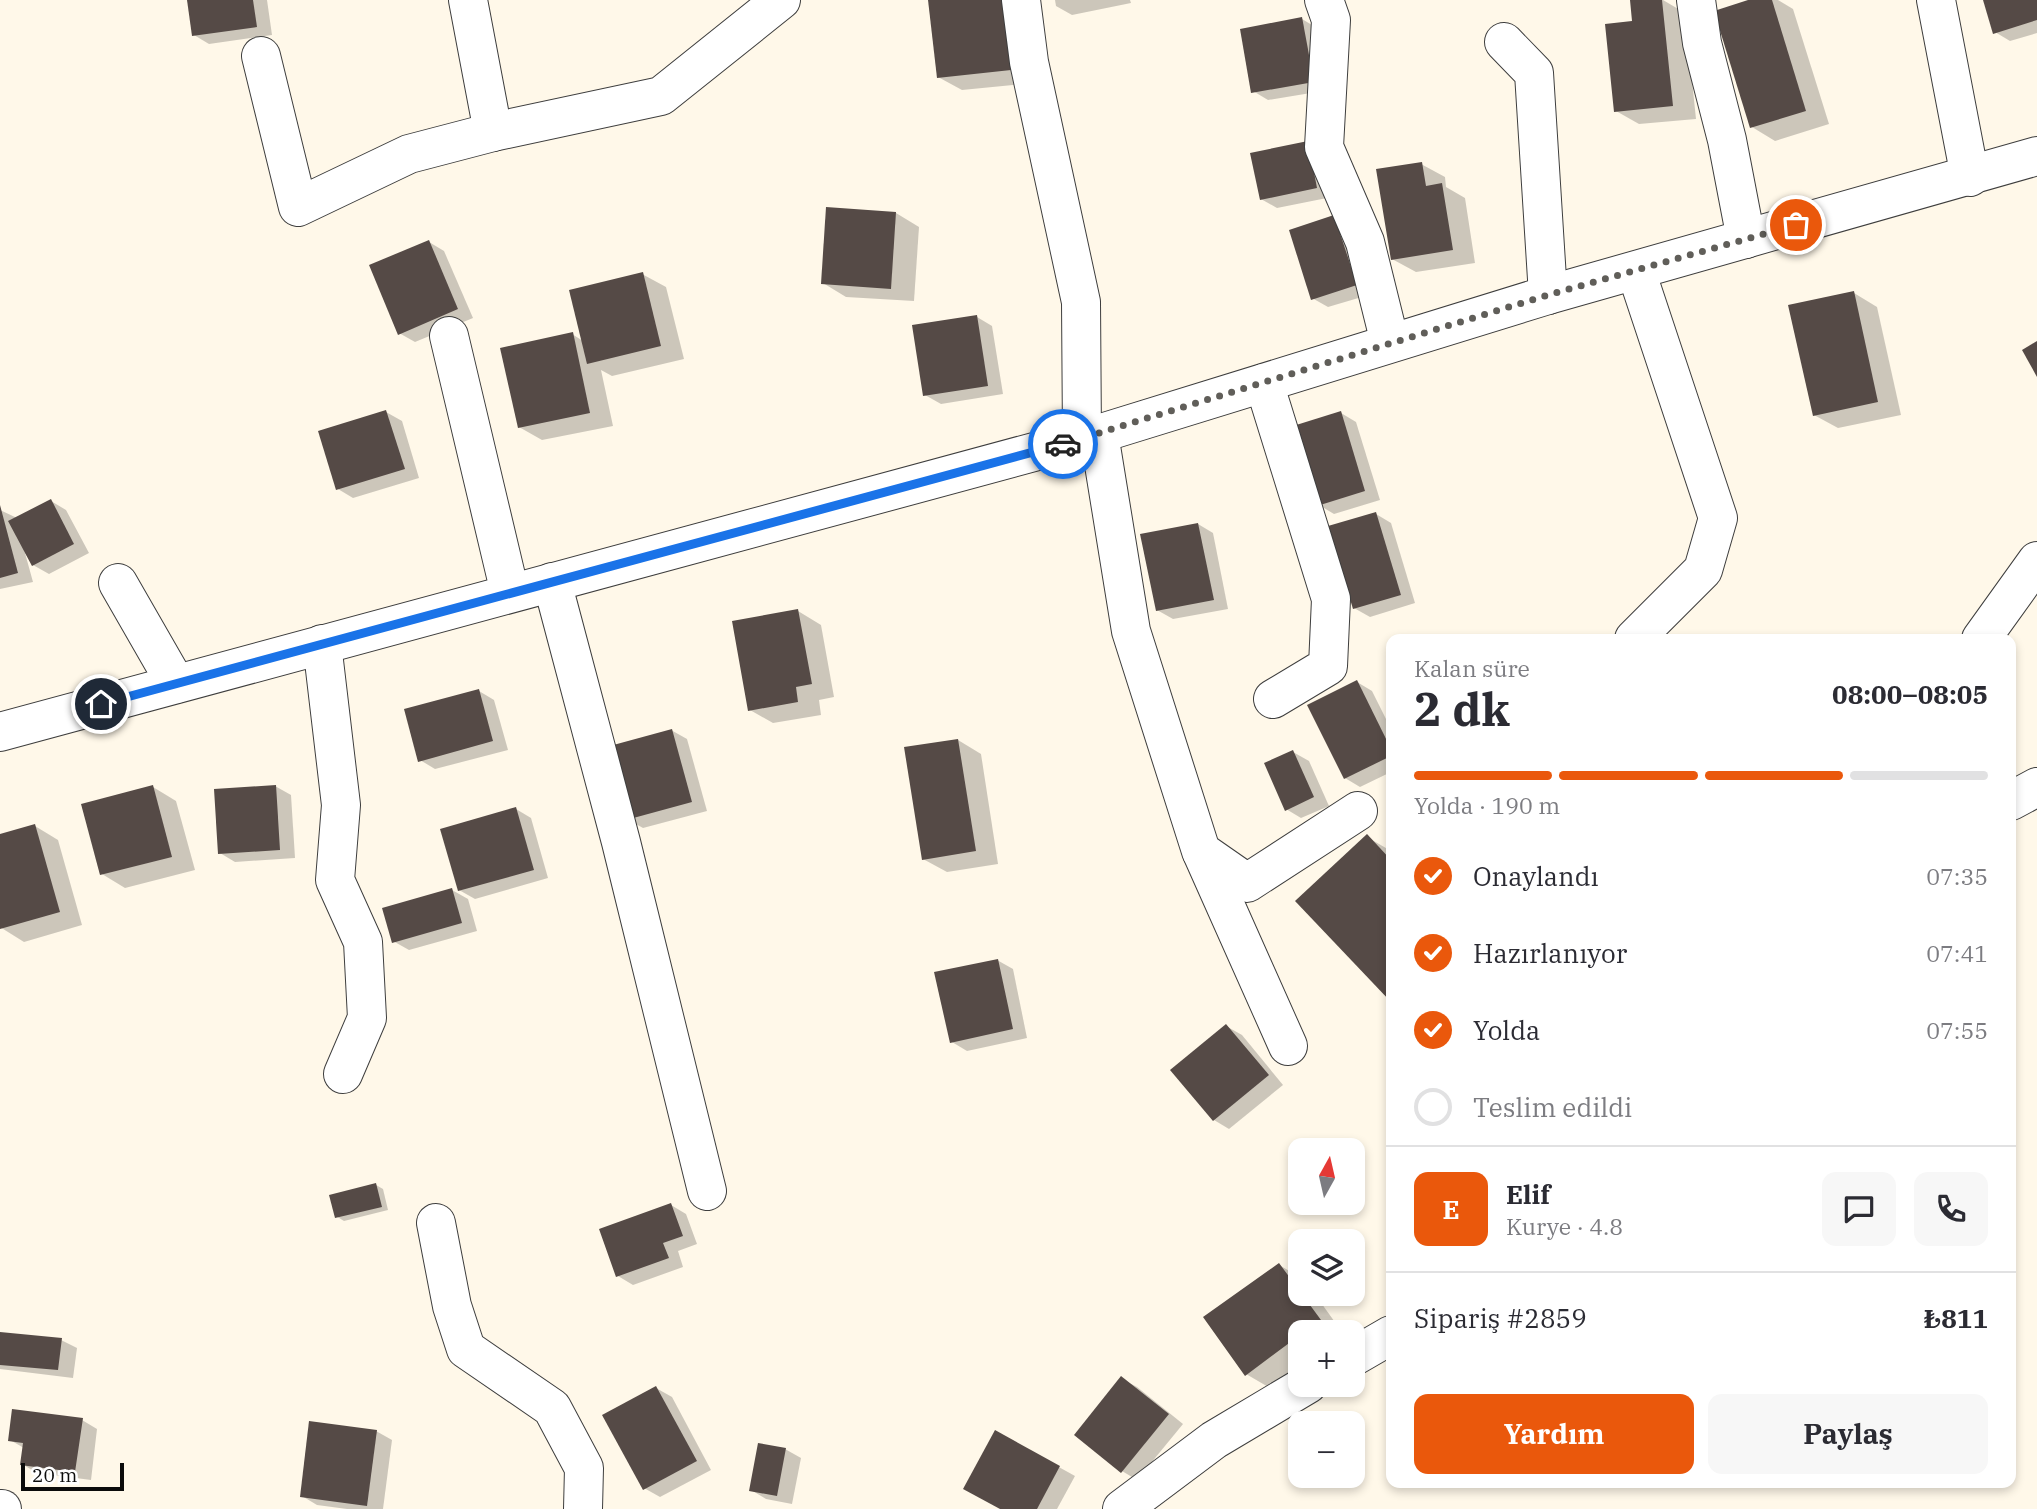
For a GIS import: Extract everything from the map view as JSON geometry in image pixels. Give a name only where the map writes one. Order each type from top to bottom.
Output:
[{"type":"street","points":[[468,0],[493,132]]},
{"type":"street","points":[[261,56],[298,207],[409,154],[493,132],[661,96],[781,0]]},
{"type":"street","points":[[1021,0],[1029,62],[1081,302],[1090,436],[1131,631],[1201,851],[1288,1046]]},
{"type":"street","points":[[1324,0],[1331,20],[1324,147],[1365,242],[1390,343]]},
{"type":"street","points":[[1696,0],[1702,43],[1727,140],[1746,239]]},
{"type":"street","points":[[1936,0],[1970,177]]},
{"type":"street","points":[[1504,41],[1534,73],[1548,295]]},
{"type":"street","points":[[0,732],[1090,436],[1548,295],[2037,156]]},
{"type":"street","points":[[1636,271],[1718,518],[1703,570],[1639,634]]},
{"type":"street","points":[[449,336],[510,593]]},
{"type":"street","points":[[1264,383],[1331,599],[1328,666],[1273,699]]},
{"type":"street","points":[[1985,634],[2037,561]]},
{"type":"street","points":[[552,582],[621,842],[707,1191]]},
{"type":"street","points":[[118,583],[176,684]]},
{"type":"street","points":[[322,644],[341,805],[335,880],[363,942],[368,1018],[343,1074]]},
{"type":"street","points":[[2016,798],[2037,787]]},
{"type":"street","points":[[1201,851],[1247,883],[1358,811]]},
{"type":"street","points":[[436,1223],[452,1306],[466,1349],[552,1408],[584,1468],[583,1509]]},
{"type":"street","points":[[1365,1350],[1386,1338]]},
{"type":"street","points":[[1122,1509],[1214,1440],[1288,1396]]},
{"type":"street","points":[[1168,1509],[1214,1440]]},
{"type":"building","points":[[187,0],[253,0],[257,27],[192,36]]},
{"type":"building","points":[[928,0],[1003,0],[1011,70],[937,78]]},
{"type":"building","points":[[1630,0],[1662,0],[1673,106],[1614,112],[1605,24],[1632,21]]},
{"type":"building","points":[[1748,0],[1772,0],[1806,111],[1750,128],[1714,11]]},
{"type":"building","points":[[1983,0],[2037,0],[2037,20],[1993,34]]},
{"type":"building","points":[[1302,17],[1314,82],[1251,93],[1240,29]]},
{"type":"building","points":[[1308,141],[1317,188],[1260,200],[1250,153]]},
{"type":"building","points":[[1422,162],[1426,186],[1442,183],[1453,250],[1391,260],[1376,169]]},
{"type":"building","points":[[826,207],[896,212],[891,289],[821,284]]},
{"type":"building","points":[[1334,215],[1357,285],[1311,300],[1289,230]]},
{"type":"building","points":[[429,240],[458,309],[398,335],[369,265]]},
{"type":"building","points":[[643,272],[661,346],[587,364],[569,290]]},
{"type":"building","points":[[1854,291],[1878,402],[1813,416],[1788,305]]},
{"type":"building","points":[[977,315],[988,386],[923,396],[912,325]]},
{"type":"building","points":[[573,332],[590,413],[518,428],[500,348]]},
{"type":"building","points":[[2037,341],[2037,377],[2022,350]]},
{"type":"building","points":[[386,410],[405,469],[336,490],[318,431]]},
{"type":"building","points":[[1341,411],[1365,491],[1317,506],[1293,426]]},
{"type":"building","points":[[51,499],[74,544],[32,566],[8,521]]},
{"type":"building","points":[[0,505],[18,573],[0,578]]},
{"type":"building","points":[[1376,512],[1401,595],[1353,609],[1328,526]]},
{"type":"building","points":[[1198,523],[1214,600],[1156,611],[1140,534]]},
{"type":"building","points":[[798,609],[812,684],[796,687],[798,702],[748,711],[732,621]]},
{"type":"building","points":[[1357,680],[1386,739],[1386,758],[1344,779],[1307,705]]},
{"type":"building","points":[[479,689],[493,741],[418,762],[404,709]]},
{"type":"building","points":[[672,729],[692,802],[626,820],[606,747]]},
{"type":"building","points":[[958,739],[976,851],[922,860],[904,747]]},
{"type":"building","points":[[1293,750],[1314,797],[1285,811],[1264,763]]},
{"type":"building","points":[[153,785],[172,857],[100,875],[81,804]]},
{"type":"building","points":[[276,785],[280,850],[218,854],[214,789]]},
{"type":"building","points":[[516,807],[534,870],[458,891],[440,829]]},
{"type":"building","points":[[35,824],[60,912],[0,929],[0,834]]},
{"type":"building","points":[[1367,834],[1386,855],[1386,997],[1295,901]]},
{"type":"building","points":[[452,888],[462,923],[392,943],[382,908]]},
{"type":"building","points":[[998,959],[1013,1029],[950,1043],[934,972]]},
{"type":"building","points":[[1226,1024],[1269,1075],[1213,1121],[1170,1070]]},
{"type":"building","points":[[376,1183],[382,1207],[335,1218],[329,1195]]},
{"type":"building","points":[[671,1203],[683,1236],[663,1243],[669,1258],[616,1277],[599,1229]]},
{"type":"building","points":[[1279,1263],[1288,1275],[1288,1306],[1311,1306],[1321,1320],[1288,1320],[1288,1344],[1245,1376],[1203,1317]]},
{"type":"building","points":[[0,1332],[62,1338],[58,1370],[0,1365]]},
{"type":"building","points":[[1121,1376],[1169,1414],[1121,1473],[1074,1435]]},
{"type":"building","points":[[656,1386],[697,1461],[643,1490],[602,1415]]},
{"type":"building","points":[[12,1409],[83,1418],[75,1472],[20,1465],[23,1443],[8,1441]]},
{"type":"building","points":[[309,1421],[377,1430],[367,1506],[300,1497]]},
{"type":"building","points":[[995,1430],[1060,1466],[1037,1509],[1000,1509],[963,1489]]},
{"type":"building","points":[[758,1443],[786,1448],[777,1496],[749,1491]]},
{"type":"way so far","points":[[1063,444],[1548,295],[1796,225]]},
{"type":"route","points":[[101,704],[1063,444]]}]
